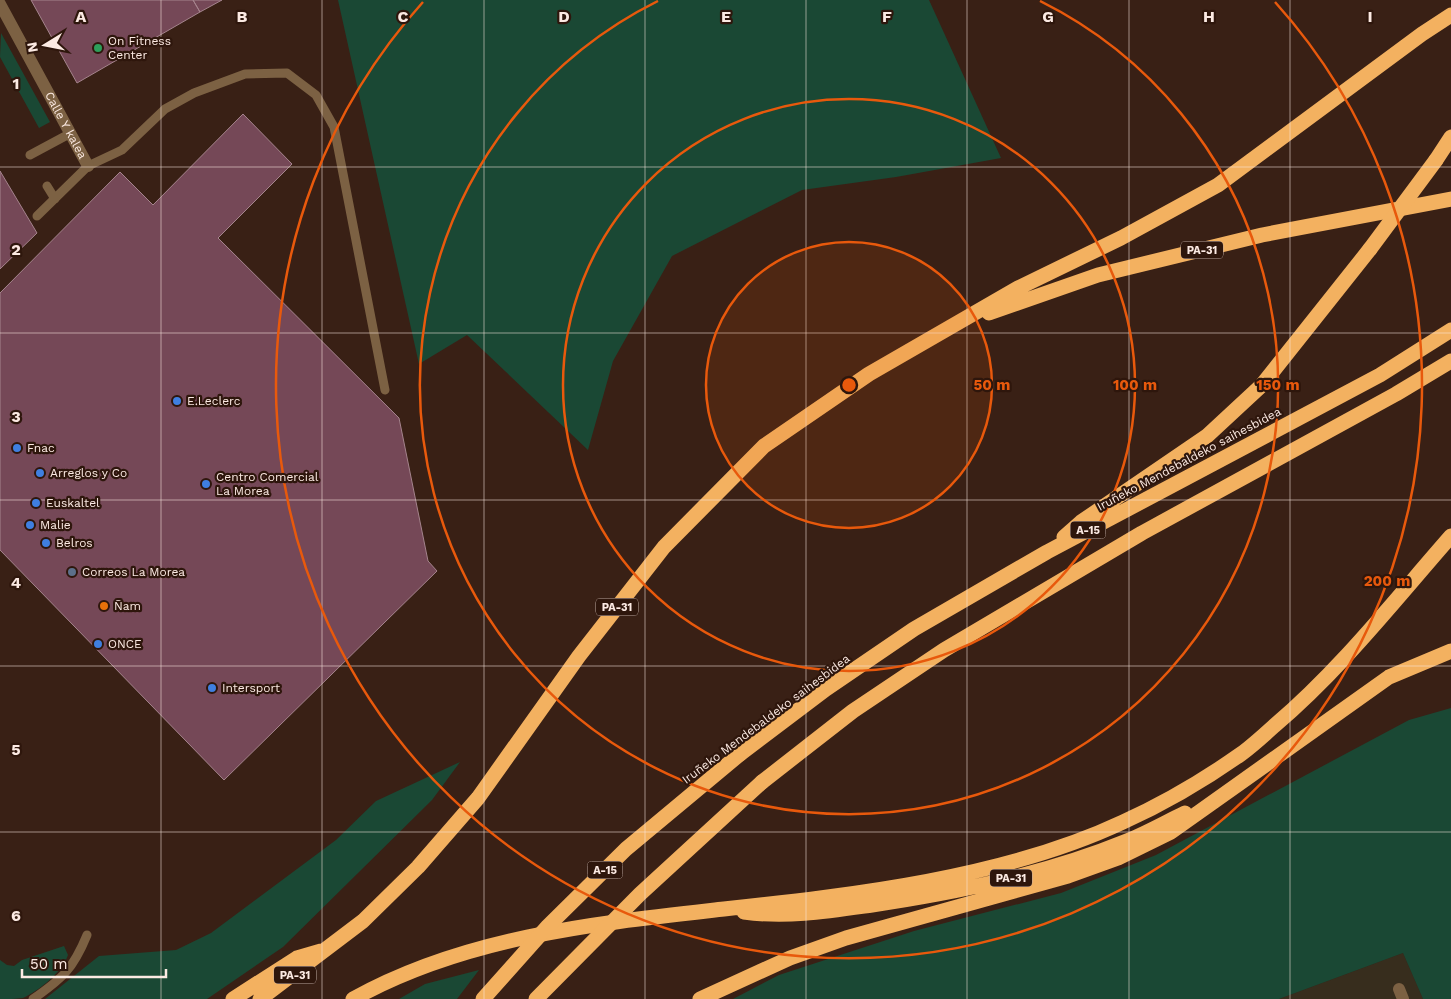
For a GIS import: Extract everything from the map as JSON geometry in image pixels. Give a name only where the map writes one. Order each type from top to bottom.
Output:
[{"type":"highway","points":[[960,323],[1018,288],[1121,238],[1218,185],[1422,34],[1451,16]]},
{"type":"highway","points":[[1047,552],[1081,522],[1207,436],[1262,385],[1370,250],[1451,137]]},
{"type":"highway","name":"PA-31","points":[[260,999],[328,950],[363,921],[418,867],[478,798],[579,656],[664,547],[764,446],[869,374],[960,323],[1098,275],[1262,235],[1451,199]]},
{"type":"highway","name":"Iruñeko Mendebaldeko saihesbidea","points":[[483,999],[548,926],[626,849],[740,754],[826,689],[914,629],[1047,552],[1380,375],[1451,330]]},
{"type":"highway","name":"A-15","points":[[536,999],[640,894],[762,782],[853,711],[944,650],[1142,533],[1387,399],[1451,361]]},
{"type":"highway","points":[[723,909],[849,893],[990,866],[1051,850],[1122,823],[1186,788],[1242,753],[1296,708],[1346,658],[1451,536]]},
{"type":"highway","name":"PA-31","points":[[354,999],[412,972],[458,956],[558,931],[659,915],[723,909],[763,915],[791,915],[908,900],[1004,880],[1058,866],[1128,841],[1218,797],[1389,677],[1451,651]]},
{"type":"highway","points":[[700,999],[790,958],[846,938],[1068,876],[1118,858],[1171,832],[1218,797]]},
{"type":"highway","points":[[233,999],[297,958],[328,950]]},
{"type":"street","name":"Calle Y kalea","points":[[0,4],[88,166]]},
{"type":"lane","points":[[37,216],[88,166],[122,150],[165,109],[194,93],[245,74],[287,73],[316,95],[334,127],[385,390]]},
{"type":"lane","points":[[30,155],[71,133]]},
{"type":"lane","points":[[47,186],[55,199]]},
{"type":"lane","points":[[33,999],[58,982],[77,961],[87,935]]},
{"type":"shaded area","points":[[1403,953],[1423,999],[1279,999]]},
{"type":"green space","points":[[338,0],[929,0],[1001,158],[896,177],[802,190],[672,256],[613,361],[588,450],[467,335],[419,364]]},
{"type":"green space","points":[[1,33],[50,122],[39,128],[0,57]]},
{"type":"green space","points":[[1451,708],[1451,999],[1423,999],[1403,953],[1279,999],[733,999],[779,975],[914,931],[1061,893],[1156,855],[1409,720]]},
{"type":"green space","points":[[460,762],[432,800],[283,947],[207,999],[45,999],[99,956],[176,950],[211,933],[336,840],[376,801]]},
{"type":"green space","points":[[64,946],[68,955],[65,961],[56,974],[43,985],[23,998],[0,999],[0,960],[7,965],[14,966],[22,960]]},
{"type":"green space","points":[[479,970],[457,999],[399,999],[425,984]]},
{"type":"building","name":"On Fitness Center","points":[[31,0],[193,0],[200,12],[77,83]]},
{"type":"building","points":[[193,0],[222,0],[200,12]]},
{"type":"building","name":"Centro Comercial La Morea","points":[[243,114],[292,164],[218,238],[399,418],[428,561],[437,571],[224,780],[0,550],[0,293],[120,172],[153,205]]},
{"type":"building","points":[[0,171],[37,233],[0,269]]},
{"type":"place","name":"On Fitness Center","points":[[98,48]]},
{"type":"place","name":"E.Leclerc","points":[[177,401]]},
{"type":"place","name":"Fnac","points":[[17,448]]},
{"type":"place","name":"Arreglos y Co","points":[[40,473]]},
{"type":"place","name":"Centro Comercial La Morea","points":[[206,484]]},
{"type":"place","name":"Euskaltel","points":[[36,503]]},
{"type":"place","name":"Malie","points":[[30,525]]},
{"type":"place","name":"Belros","points":[[46,543]]},
{"type":"place","name":"Correos La Morea","points":[[72,572]]},
{"type":"place","name":"Ñam","points":[[104,606]]},
{"type":"place","name":"ONCE","points":[[98,644]]},
{"type":"place","name":"Intersport","points":[[212,688]]}]
